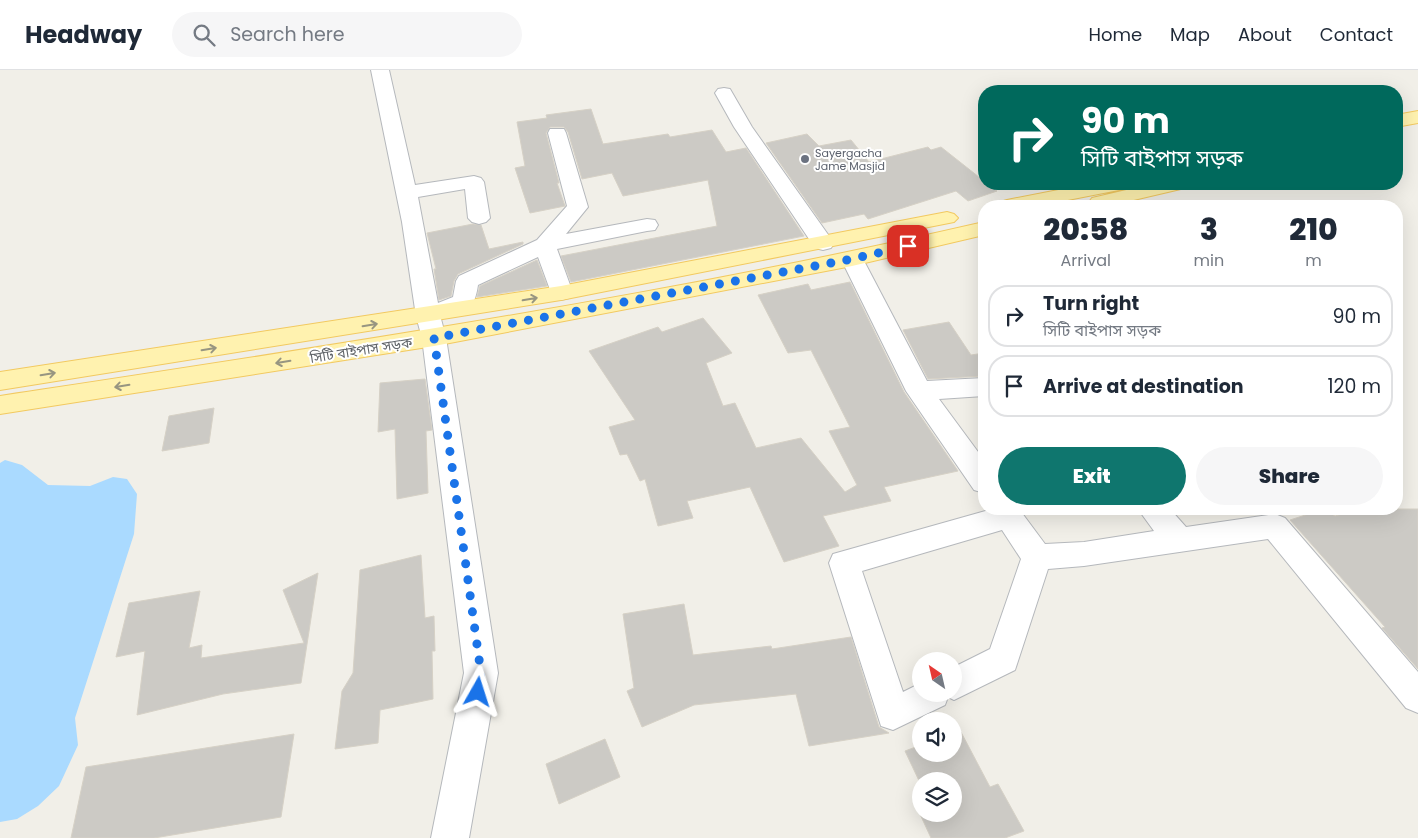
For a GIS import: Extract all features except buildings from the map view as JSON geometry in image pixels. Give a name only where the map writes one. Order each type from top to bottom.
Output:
[{"type":"main road","points":[[1403,120],[1418,117]]},
{"type":"main road","points":[[1403,134],[1418,131]]},
{"type":"main road","points":[[1038,200],[1088,190]]},
{"type":"main road","points":[[1107,200],[1151,190]]},
{"type":"main road","points":[[0,381],[431,327],[561,294],[978,212]]},
{"type":"main road","name":"সিটি বাইপাস সড়ক","points":[[0,405],[431,327],[852,259],[978,229]]},
{"type":"street","points":[[380,70],[407,192],[431,327],[481,673],[450,838]]},
{"type":"street","points":[[724,93],[743,127],[823,243]]},
{"type":"street","points":[[545,245],[578,207],[557,133]]},
{"type":"street","points":[[407,192],[474,182],[479,218]]},
{"type":"street","points":[[431,327],[464,301],[467,281],[545,245],[647,225]]},
{"type":"street","points":[[545,245],[561,294]]},
{"type":"street","points":[[852,259],[920,391],[978,473]]},
{"type":"street","points":[[920,391],[978,387]]},
{"type":"street","points":[[917,702],[893,714],[844,564],[1000,515]]},
{"type":"street","points":[[1007,515],[1037,557]]},
{"type":"street","points":[[1157,515],[1180,540]]},
{"type":"street","points":[[1037,557],[1084,554],[1276,526],[1418,697]]},
{"type":"street","points":[[962,680],[1003,659],[1037,557]]},
{"type":"water","points":[[5,460],[22,465],[48,485],[90,486],[113,477],[127,479],[137,494],[134,534],[75,718],[78,745],[59,786],[38,806],[17,819],[0,822],[0,463]]},
{"type":"place","name":"Sayergacha Jame Masjid","points":[[805,159]]},
{"type":"route","points":[[478,692],[481,673],[434,338],[852,259],[908,246]]}]
